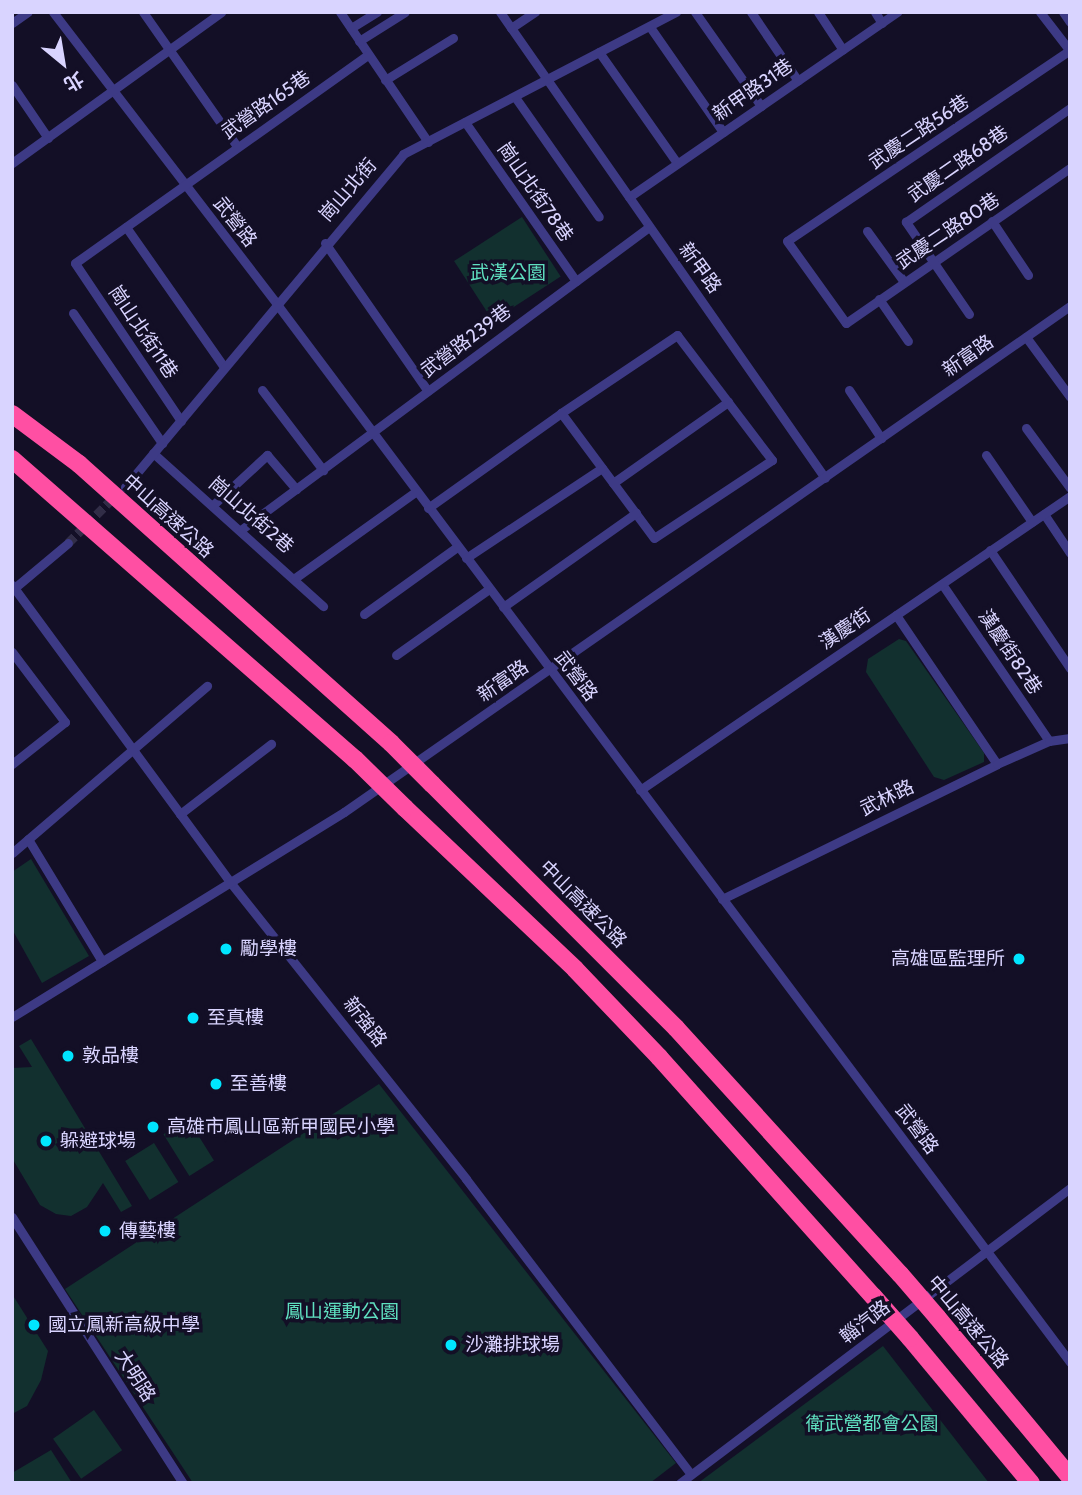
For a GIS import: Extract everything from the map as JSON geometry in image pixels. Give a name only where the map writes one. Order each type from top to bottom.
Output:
[{"type":"highway","points":[[12,402],[79,464]]},
{"type":"highway","name":"中山高速公路","points":[[12,414],[79,464],[391,743],[676,1028],[900,1274],[1070,1477]]},
{"type":"highway","points":[[12,459],[355,759],[650,1047],[910,1338],[1031,1483]]},
{"type":"street","points":[[12,23],[29,12]]},
{"type":"street","name":"武營路","points":[[53,12],[276,303],[415,492],[1070,1362]]},
{"type":"street","points":[[143,12],[237,146]]},
{"type":"street","points":[[12,163],[114,92],[221,12]]},
{"type":"street","points":[[340,12],[428,142]]},
{"type":"street","points":[[351,28],[377,12]]},
{"type":"street","points":[[359,41],[405,12]]},
{"type":"street","name":"新甲路","points":[[500,12],[825,478]]},
{"type":"street","points":[[511,28],[535,12]]},
{"type":"street","name":"崗山北街","points":[[125,486],[325,243],[403,154],[676,12]]},
{"type":"street","points":[[695,12],[761,106]]},
{"type":"street","points":[[751,12],[798,81]]},
{"type":"street","points":[[818,12],[843,50]]},
{"type":"street","points":[[875,12],[882,23]]},
{"type":"street","name":"新甲路31巷","points":[[629,197],[897,12]]},
{"type":"street","points":[[1040,12],[1070,50]]},
{"type":"street","points":[[1063,12],[1070,22]]},
{"type":"street","points":[[650,26],[723,132]]},
{"type":"street","points":[[385,80],[453,38]]},
{"type":"street","name":"武慶二路56巷","points":[[846,323],[788,241],[1070,50]]},
{"type":"street","points":[[599,52],[677,163]]},
{"type":"street","name":"武營路165巷","points":[[75,263],[368,55]]},
{"type":"street","points":[[12,85],[48,138]]},
{"type":"street","points":[[515,97],[599,217]]},
{"type":"street","name":"武慶二路68巷","points":[[933,262],[906,222],[1070,108]]},
{"type":"street","name":"崗山北街78巷","points":[[465,122],[576,281]]},
{"type":"street","name":"武慶二路80巷","points":[[846,323],[1070,168]]},
{"type":"street","points":[[992,221],[1028,275]]},
{"type":"street","points":[[125,227],[224,368]]},
{"type":"street","name":"武營路239巷","points":[[243,529],[649,227]]},
{"type":"street","points":[[867,231],[904,282]]},
{"type":"street","points":[[325,243],[428,391]]},
{"type":"street","points":[[933,262],[969,314]]},
{"type":"street","name":"崗山北街11巷","points":[[75,263],[181,421]]},
{"type":"street","points":[[879,299],[908,341]]},
{"type":"street","name":"新富路","points":[[12,1017],[344,812],[1070,306]]},
{"type":"street","points":[[73,313],[162,443]]},
{"type":"street","points":[[428,508],[561,413],[677,334],[772,460],[654,538],[561,413]]},
{"type":"street","points":[[1026,337],[1070,397]]},
{"type":"street","points":[[262,390],[323,470]]},
{"type":"street","points":[[849,390],[881,438]]},
{"type":"street","points":[[613,483],[728,402]]},
{"type":"street","points":[[1026,428],[1070,488]]},
{"type":"street","name":"崗山北街2巷","points":[[153,453],[243,529],[324,606]]},
{"type":"street","points":[[213,505],[267,455],[296,489]]},
{"type":"street","points":[[986,455],[1032,522]]},
{"type":"street","points":[[466,558],[602,468]]},
{"type":"street","points":[[295,578],[415,492]]},
{"type":"street","name":"漢慶街","points":[[640,790],[1070,496]]},
{"type":"street","points":[[503,607],[636,513]]},
{"type":"street","points":[[1044,514],[1070,553]]},
{"type":"street","name":"新強路","points":[[68,543],[13,588],[230,882],[466,1179],[691,1474]]},
{"type":"street","points":[[365,614],[457,547]]},
{"type":"street","points":[[990,551],[1070,668]]},
{"type":"street","name":"漢慶街82巷","points":[[942,584],[1049,741]]},
{"type":"street","points":[[396,655],[489,589]]},
{"type":"street","points":[[896,615],[997,764]]},
{"type":"street","points":[[12,764],[65,722],[13,655]]},
{"type":"street","points":[[12,853],[131,748],[207,686]]},
{"type":"street","name":"武林路","points":[[722,899],[997,764],[1049,741],[1070,738]]},
{"type":"street","points":[[180,814],[271,744]]},
{"type":"street","points":[[28,839],[102,961]]},
{"type":"street","name":"輜汽路","points":[[680,1483],[1070,1188]]},
{"type":"street","name":"大明路","points":[[12,1217],[183,1483]]},
{"type":"green space","name":"武漢公園","points":[[522,217],[561,277],[493,321],[454,261]]},
{"type":"green space","points":[[899,639],[906,641],[984,753],[984,762],[944,780],[934,777],[866,672],[868,659]]},
{"type":"green space","points":[[31,859],[89,956],[42,983],[12,929],[12,872]]},
{"type":"green space","points":[[31,1039],[132,1206],[121,1212],[103,1183],[87,1207],[71,1216],[56,1214],[40,1205],[12,1158],[12,1068],[32,1067],[19,1046]]},
{"type":"green space","name":"鳳山運動公園","points":[[379,1084],[676,1463],[650,1483],[193,1483],[65,1289]]},
{"type":"green space","points":[[188,1119],[214,1161],[189,1176],[163,1134]]},
{"type":"green space","points":[[154,1143],[178,1182],[150,1200],[125,1161]]},
{"type":"green space","points":[[12,1294],[48,1351],[41,1380],[27,1406],[12,1414]]},
{"type":"green space","name":"衛武營都會公園","points":[[883,1346],[989,1483],[698,1483]]},
{"type":"green space","points":[[94,1410],[122,1450],[81,1479],[53,1439]]},
{"type":"green space","points":[[51,1450],[72,1483],[12,1483],[12,1473]]},
{"type":"tunnel","points":[[68,543],[116,495]]},
{"type":"place","name":"勵學樓","points":[[226,949]]},
{"type":"place","name":"高雄區監理所","points":[[1019,959]]},
{"type":"place","name":"至真樓","points":[[193,1018]]},
{"type":"place","name":"敦品樓","points":[[68,1056]]},
{"type":"place","name":"至善樓","points":[[216,1084]]},
{"type":"place","name":"高雄市鳳山區新甲國民小學","points":[[153,1127]]},
{"type":"place","name":"躲避球場","points":[[46,1141]]},
{"type":"place","name":"傳藝樓","points":[[105,1231]]},
{"type":"place","name":"國立鳳新高級中學","points":[[34,1325]]},
{"type":"place","name":"沙灘排球場","points":[[451,1345]]}]
